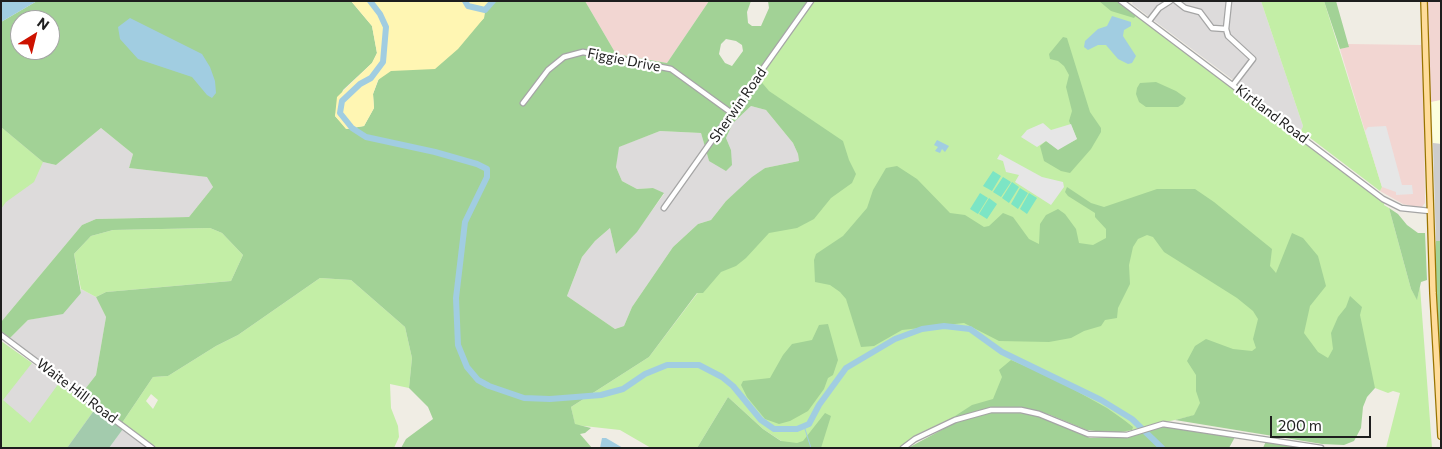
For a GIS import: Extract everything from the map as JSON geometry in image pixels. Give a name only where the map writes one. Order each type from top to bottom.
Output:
[{"type":"main road","points":[[1424,1],[1430,211],[1441,436]]},
{"type":"street","name":"Sherwin Road","points":[[664,208],[733,114],[811,1]]},
{"type":"street","name":"Kirtland Road","points":[[1121,1],[1383,199],[1401,208],[1430,211]]},
{"type":"street","points":[[1149,21],[1159,8],[1170,1]]},
{"type":"street","points":[[1176,1],[1185,8],[1200,12],[1212,28],[1226,29]]},
{"type":"street","points":[[1229,1],[1226,29],[1230,40],[1253,59],[1233,84]]},
{"type":"street","name":"Figgie Drive","points":[[523,103],[548,70],[564,56],[583,52],[671,69],[733,114]]},
{"type":"street","name":"Waite Hill Road","points":[[1,335],[152,448]]},
{"type":"street","points":[[903,448],[915,439],[955,420],[991,410],[1021,410],[1039,414],[1088,434],[1127,435],[1150,426],[1163,424],[1321,448]]},
{"type":"shaded area","points":[[585,1],[709,1],[667,63],[616,54]]},
{"type":"shaded area","points":[[1133,1],[1261,1],[1303,126],[1301,131],[1132,4]]},
{"type":"shaded area","points":[[1421,1],[1441,1],[1441,100],[1424,104],[1425,203],[1421,208],[1403,204],[1380,191],[1382,187],[1340,49],[1348,47],[1348,44],[1421,45]]},
{"type":"shaded area","points":[[1441,100],[1441,144],[1433,143],[1431,102]]},
{"type":"shaded area","points":[[751,106],[766,110],[793,143],[799,161],[765,168],[726,201],[711,220],[698,224],[673,247],[632,307],[624,326],[615,329],[567,296],[582,257],[595,241],[610,228],[616,254],[637,231],[664,194],[653,188],[637,189],[622,181],[616,167],[618,147],[660,131],[701,133],[709,161],[731,150],[726,138],[733,123]]},
{"type":"shaded area","points":[[1043,123],[1051,130],[1071,124],[1077,139],[1058,150],[1046,141],[1037,147],[1021,137],[1027,130]]},
{"type":"shaded area","points":[[1386,126],[1402,185],[1412,185],[1413,194],[1396,195],[1396,192],[1382,187],[1365,131],[1368,127]]},
{"type":"shaded area","points":[[1,127],[43,162],[56,165],[101,128],[133,154],[129,168],[208,177],[213,187],[189,217],[96,219],[82,225],[1,322]]},
{"type":"shaded area","points":[[1433,143],[1441,144],[1441,241],[1436,241]]},
{"type":"shaded area","points":[[1000,154],[1042,177],[1063,182],[1064,187],[1051,205],[1015,182],[1019,175],[1006,172],[1003,161],[997,159]]},
{"type":"shaded area","points":[[81,289],[96,297],[106,317],[96,375],[82,393],[10,338],[28,320],[43,317],[81,293]]},
{"type":"shaded area","points":[[1,341],[95,409],[67,448],[1,448]]},
{"type":"shaded area","points":[[95,409],[123,429],[109,448],[67,448]]},
{"type":"shaded area","points":[[123,429],[149,448],[109,448]]},
{"type":"green space","points":[[37,1],[351,1],[372,26],[377,53],[372,63],[343,90],[335,116],[347,129],[364,126],[374,108],[373,94],[383,68],[470,32],[484,18],[485,10],[493,1],[585,1],[616,54],[667,63],[709,1],[751,1],[747,12],[748,23],[752,26],[761,26],[769,8],[768,1],[810,1],[758,78],[769,91],[843,141],[856,174],[852,183],[831,198],[814,219],[797,228],[769,233],[746,258],[736,266],[721,272],[703,293],[697,293],[649,357],[571,407],[575,424],[591,428],[585,433],[580,434],[592,448],[401,448],[406,439],[433,419],[428,407],[409,388],[412,358],[405,327],[351,280],[320,278],[238,335],[216,346],[168,376],[153,377],[122,423],[82,393],[96,375],[106,317],[96,297],[106,292],[231,281],[243,255],[222,233],[210,228],[113,230],[91,236],[74,254],[81,293],[63,314],[28,320],[10,338],[1,331],[1,322],[82,225],[96,219],[189,217],[213,187],[207,177],[129,168],[133,154],[101,128],[56,165],[43,162],[1,127],[1,22],[10,17],[10,60],[60,60],[60,10],[22,10]],"holes":[[[726,39],[736,41],[742,45],[743,51],[732,66],[725,63],[719,54],[721,44]],[[751,106],[766,110],[793,143],[799,161],[765,168],[752,177],[726,201],[711,220],[698,224],[673,247],[632,307],[624,326],[615,329],[567,296],[582,257],[595,241],[610,228],[616,254],[637,232],[664,193],[653,188],[637,189],[622,181],[616,167],[619,147],[660,131],[701,133],[709,161],[726,171],[732,165],[731,150],[726,138],[733,123]]]},
{"type":"green space","points":[[813,1],[1116,1],[1153,27],[1385,201],[1384,205],[1389,208],[1411,289],[1417,299],[1420,287],[1432,448],[1386,448],[1400,393],[1393,391],[1388,393],[1375,388],[1348,372],[1200,414],[1124,432],[1087,430],[1048,414],[1022,409],[991,408],[952,418],[918,434],[900,448],[792,448],[763,429],[728,397],[697,448],[651,448],[620,430],[575,425],[571,407],[649,357],[712,274],[813,148],[753,87]]},
{"type":"green space","points":[[1099,1],[1118,1],[1137,14],[1134,18],[1111,11]]},
{"type":"green space","points":[[1261,1],[1324,1],[1382,187],[1380,191],[1301,131],[1303,126]]},
{"type":"green space","points":[[1324,1],[1336,1],[1349,47],[1340,49]]},
{"type":"green space","points":[[1063,37],[1067,38],[1090,112],[1101,128],[1101,132],[1091,149],[1070,173],[1061,171],[1044,161],[1040,146],[1046,141],[1058,149],[1077,139],[1069,121],[1072,111],[1066,87],[1069,75],[1064,66],[1058,61],[1050,59],[1049,54]]},
{"type":"green space","points":[[1156,82],[1186,98],[1183,104],[1178,107],[1146,107],[1139,102],[1136,94],[1140,83]]},
{"type":"green space","points":[[1,127],[43,162],[34,182],[6,202],[1,209]]},
{"type":"green space","points":[[897,166],[917,179],[950,213],[965,215],[984,227],[989,226],[1003,213],[1013,217],[1029,239],[1039,244],[1040,224],[1046,215],[1058,209],[1065,214],[1076,229],[1079,243],[1093,245],[1106,238],[1106,229],[1095,217],[1095,213],[1068,196],[1065,192],[1067,187],[1091,203],[1104,207],[1157,189],[1195,189],[1272,249],[1270,266],[1276,273],[1292,233],[1303,238],[1318,256],[1326,286],[1310,306],[1304,333],[1318,352],[1328,358],[1333,349],[1331,333],[1350,296],[1362,307],[1360,315],[1375,388],[1367,397],[1363,407],[1361,428],[1354,441],[1344,445],[1322,444],[1175,420],[1194,415],[1200,403],[1196,391],[1196,375],[1187,361],[1195,346],[1206,339],[1233,349],[1252,351],[1256,348],[1253,339],[1258,319],[1253,311],[1237,298],[1164,252],[1153,237],[1147,235],[1138,239],[1133,247],[1129,265],[1130,284],[1118,308],[1117,318],[1105,320],[1101,326],[1084,331],[1071,338],[1049,342],[999,341],[964,323],[902,330],[874,346],[861,347],[846,299],[830,285],[815,282],[814,260],[816,254],[843,236],[867,208],[873,190],[886,168]]},
{"type":"green space","points":[[993,171],[1001,176],[992,191],[983,186]]},
{"type":"green space","points":[[1003,177],[1011,182],[1001,197],[993,192]]},
{"type":"green space","points":[[1012,182],[1019,187],[1009,203],[1002,198]]},
{"type":"green space","points":[[1020,188],[1028,193],[1018,209],[1011,204]]},
{"type":"green space","points":[[980,193],[988,198],[978,214],[970,209]]},
{"type":"green space","points":[[1029,193],[1037,198],[1027,214],[1020,209]]},
{"type":"green space","points":[[989,198],[997,204],[987,219],[979,214]]},
{"type":"green space","points":[[1389,208],[1418,233],[1425,233],[1427,280],[1421,282],[1417,300],[1411,289]]},
{"type":"green space","points":[[210,228],[222,233],[243,255],[231,281],[106,292],[96,297],[81,289],[74,254],[91,236],[113,230]]},
{"type":"green space","points":[[1436,241],[1441,241],[1441,394],[1434,279]]},
{"type":"green space","points":[[320,278],[351,280],[405,327],[412,358],[409,388],[390,384],[391,408],[398,426],[399,437],[394,448],[155,448],[122,423],[153,377],[168,376],[216,346],[238,335]],"holes":[[[151,394],[158,400],[153,409],[146,401]]]},
{"type":"green space","points":[[828,324],[838,360],[833,375],[828,378],[824,389],[808,411],[790,421],[779,424],[765,419],[747,397],[741,385],[743,381],[770,378],[783,355],[792,344],[812,340],[819,325]]},
{"type":"green space","points":[[1,341],[32,363],[3,400],[30,423],[59,383],[95,409],[67,448],[1,447]]},
{"type":"green space","points":[[1011,360],[1053,378],[1107,408],[1133,427],[1132,430],[1113,433],[1087,430],[1048,414],[1022,409],[991,408],[952,418],[972,405],[993,399],[1002,377],[999,370]]},
{"type":"green space","points":[[728,397],[763,429],[781,441],[797,443],[803,441],[825,413],[831,416],[821,448],[697,448]]},
{"type":"green space","points":[[987,413],[1032,414],[1057,422],[1090,438],[1129,437],[1162,426],[1235,437],[1229,448],[908,448],[960,420]]},
{"type":"green space","points":[[1266,441],[1308,448],[1263,448]]},
{"type":"sand","points":[[351,1],[493,1],[485,10],[484,18],[458,49],[435,69],[391,71],[378,80],[373,94],[374,108],[364,126],[346,129],[335,116],[337,97],[372,63],[377,53],[372,26]]},
{"type":"water","points":[[1,1],[37,1],[22,10],[10,10],[10,17],[1,22]]},
{"type":"water","points":[[1112,16],[1131,22],[1131,26],[1124,30],[1123,36],[1136,56],[1132,63],[1128,64],[1118,59],[1106,45],[1098,45],[1088,50],[1084,47],[1085,41],[1098,29],[1107,26]]},
{"type":"water","points":[[130,18],[202,54],[210,67],[215,81],[216,93],[212,98],[207,95],[192,77],[138,59],[120,39],[118,27]]},
{"type":"water","points":[[937,140],[949,146],[945,152],[942,149],[940,153],[935,151],[938,147],[934,145]]},
{"type":"water","points":[[602,438],[606,438],[623,448],[600,448]]},
{"type":"waterway","points":[[370,1],[380,14],[386,27],[383,62],[371,78],[360,84],[342,101],[340,113],[352,128],[366,137],[435,152],[477,164],[487,169],[487,177],[465,222],[456,298],[458,345],[467,367],[478,380],[489,386],[524,398],[550,399],[601,395],[623,389],[645,374],[667,365],[699,365],[722,377],[733,386],[761,420],[774,429],[797,429],[809,424],[819,405],[846,368],[895,339],[922,329],[944,326],[970,329],[1002,352],[1101,400],[1132,419],[1162,448]]},
{"type":"waterway","points":[[465,1],[468,6],[485,10],[493,1]]},
{"type":"waterway","points":[[804,426],[811,448]]}]
